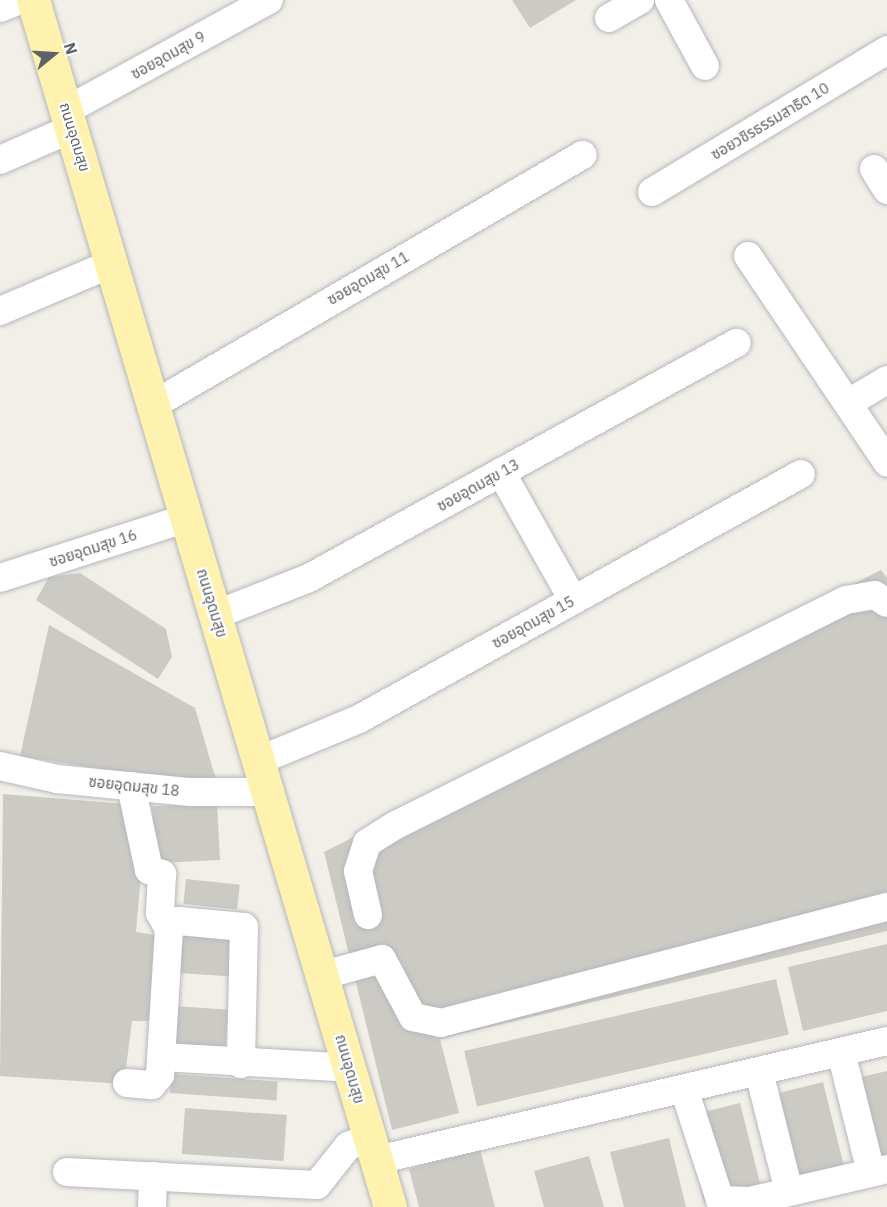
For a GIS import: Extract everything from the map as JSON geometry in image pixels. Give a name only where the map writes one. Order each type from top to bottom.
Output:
[{"type":"main road","name":"ถนนอุดมสุข","points":[[33,0],[324,975],[390,1207]]},
{"type":"street","points":[[0,8],[20,0]]},
{"type":"street","name":"ซอยอุดมสุข 9","points":[[0,160],[269,0]]},
{"type":"street","points":[[609,18],[640,0]]},
{"type":"street","points":[[669,0],[705,66]]},
{"type":"street","name":"ซอยวชิรธรรมสาธิต 10","points":[[652,192],[887,50]]},
{"type":"street","name":"ซอยอุดมสุข 11","points":[[153,405],[583,155]]},
{"type":"street","points":[[748,256],[850,402],[887,462]]},
{"type":"street","points":[[0,311],[113,263]]},
{"type":"street","name":"ซอยอุดมสุข 13","points":[[215,615],[309,578],[737,343]]},
{"type":"street","points":[[850,402],[887,380]]},
{"type":"street","points":[[501,472],[573,600]]},
{"type":"street","name":"ซอยอุดมสุข 15","points":[[260,760],[359,718],[801,474]]},
{"type":"street","name":"ซอยอุดมสุข 16","points":[[0,578],[187,518]]},
{"type":"street","points":[[368,915],[358,871],[367,843],[396,825],[846,600],[874,595],[887,603]]},
{"type":"street","name":"ซอยอุดมสุข 18","points":[[0,766],[131,786],[228,795],[268,792]]},
{"type":"street","points":[[127,1083],[158,1082],[162,1058],[169,929],[160,913],[162,874],[149,870],[131,786]]},
{"type":"street","points":[[324,975],[382,959],[413,1017],[441,1023],[887,907]]},
{"type":"street","points":[[169,929],[178,921],[244,927],[241,1064]]},
{"type":"street","points":[[67,1172],[153,1176],[321,1196],[348,1146],[374,1148],[684,1089],[887,1041]]},
{"type":"street","points":[[684,1089],[720,1200],[730,1203],[879,1170],[841,1052]]},
{"type":"street","points":[[162,1058],[350,1068]]},
{"type":"street","points":[[759,1072],[789,1191]]},
{"type":"street","points":[[152,1207],[153,1176]]},
{"type":"building","points":[[512,0],[576,0],[530,28]]},
{"type":"building","points":[[881,570],[887,578],[887,931],[440,1039],[459,1113],[392,1130],[324,852]]},
{"type":"building","points":[[80,573],[166,629],[172,657],[158,679],[36,600],[49,577]]},
{"type":"building","points":[[49,625],[195,708],[216,780],[201,785],[20,756]]},
{"type":"building","points":[[3,794],[126,804],[143,852],[136,932],[155,935],[151,1021],[132,1021],[124,1084],[0,1076]]},
{"type":"building","points":[[217,803],[220,860],[155,863],[152,806]]},
{"type":"building","points":[[186,879],[240,885],[237,910],[183,904]]},
{"type":"building","points":[[182,932],[235,936],[232,977],[179,973]]},
{"type":"building","points":[[887,944],[887,1011],[803,1031],[788,967]]},
{"type":"building","points":[[776,979],[789,1035],[477,1107],[464,1051]]},
{"type":"building","points":[[175,1006],[228,1010],[225,1051],[172,1047]]},
{"type":"building","points":[[887,1071],[887,1157],[868,1162],[848,1080]]},
{"type":"building","points":[[171,1074],[278,1081],[276,1100],[170,1093]]},
{"type":"building","points":[[823,1082],[845,1168],[784,1183],[763,1097]]},
{"type":"building","points":[[740,1103],[761,1188],[704,1203],[683,1117]]},
{"type":"building","points":[[185,1108],[287,1115],[284,1161],[182,1154]]},
{"type":"building","points":[[669,1138],[686,1207],[624,1207],[610,1152]]},
{"type":"building","points":[[480,1149],[495,1207],[419,1207],[409,1169]]},
{"type":"building","points":[[589,1156],[604,1207],[544,1207],[534,1171]]}]
